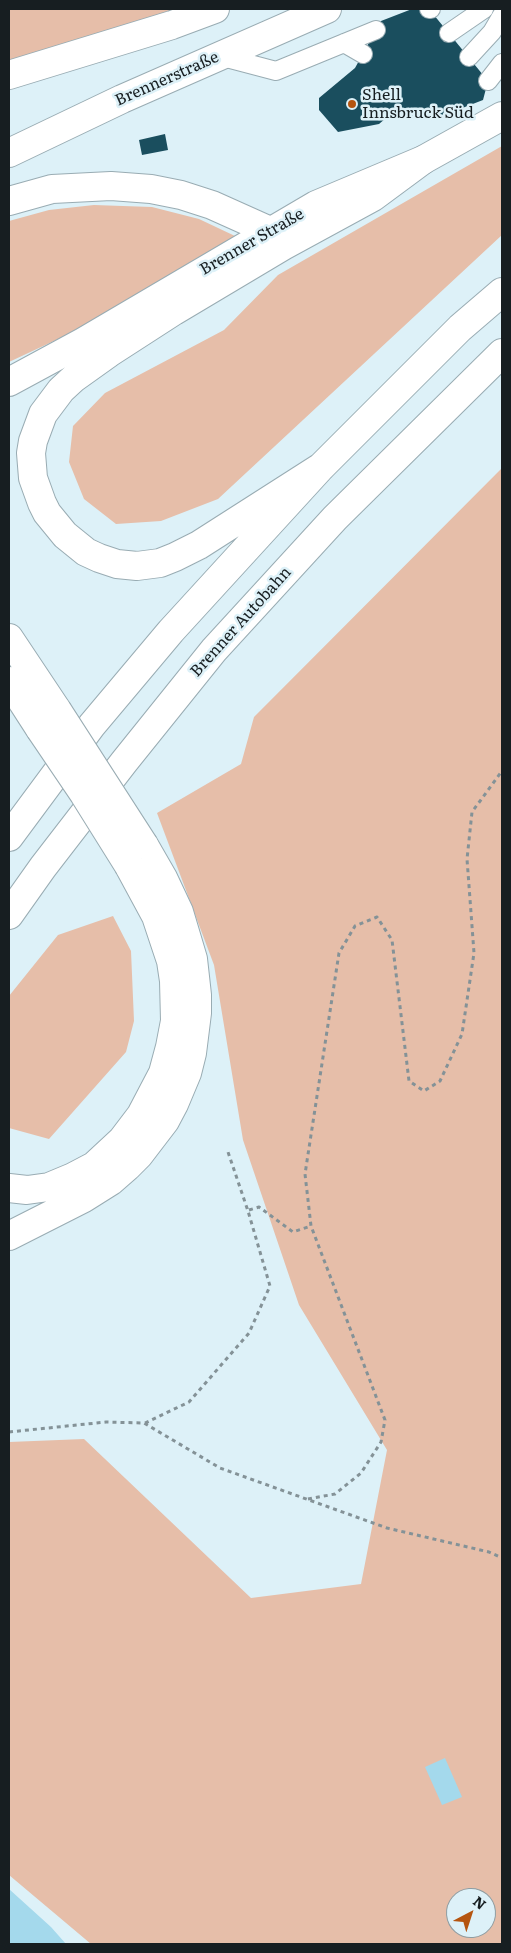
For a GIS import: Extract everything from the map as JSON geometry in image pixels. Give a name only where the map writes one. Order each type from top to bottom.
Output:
[{"type":"main road","points":[[9,75],[172,25],[215,9]]},
{"type":"main road","name":"Brennerstraße","points":[[9,153],[218,56],[327,9]]},
{"type":"main road","name":"Brenner Straße","points":[[9,382],[83,342],[270,230],[316,205],[423,160],[502,116]]},
{"type":"main road","points":[[321,467],[199,545],[175,558],[160,563],[137,566],[117,564],[99,558],[86,552],[65,535],[42,504],[32,478],[32,453],[33,440],[43,414],[61,390],[74,378],[174,311],[283,246],[373,197],[423,160]]},
{"type":"main road","points":[[9,201],[52,189],[111,186],[151,189],[181,195],[212,205],[270,230]]},
{"type":"main road","points":[[9,837],[92,725],[159,645],[321,467],[460,328],[502,292]]},
{"type":"main road","name":"Brenner Autobahn","points":[[9,915],[118,769],[214,650],[335,518],[502,353]]},
{"type":"main road","points":[[9,638],[49,719],[137,855],[163,878],[179,912],[193,959],[197,995],[196,1033],[192,1054],[182,1086],[157,1133],[139,1155],[111,1181],[68,1207],[9,1236]]},
{"type":"main road","points":[[9,681],[49,719]]},
{"type":"main road","points":[[9,1188],[27,1190],[49,1187],[73,1178],[94,1166],[122,1140],[138,1120],[163,1073],[175,1022],[174,981],[171,961],[137,855]]},
{"type":"lane","points":[[448,33],[484,9]]},
{"type":"lane","points":[[469,57],[492,32],[502,15]]},
{"type":"lane","points":[[218,56],[276,71],[376,30]]},
{"type":"lane","points":[[344,43],[363,54]]},
{"type":"lane","points":[[488,81],[502,63]]},
{"type":"path","points":[[308,1499],[335,1494],[361,1473],[381,1442],[385,1420],[311,1226],[305,1174],[339,952],[355,926],[377,917],[392,940],[409,1081],[424,1092],[440,1081],[462,1034],[474,952],[466,859],[472,812],[502,771]]},
{"type":"path","points":[[9,1432],[106,1422],[144,1423],[189,1402],[249,1333],[270,1286],[248,1210],[228,1152]]},
{"type":"path","points":[[248,1210],[259,1207],[293,1232],[311,1226]]},
{"type":"path","points":[[144,1423],[220,1468],[387,1528],[472,1548],[502,1558]]},
{"type":"shaded area","points":[[9,9],[197,9],[9,73]]},
{"type":"shaded area","points":[[502,146],[502,235],[218,499],[161,521],[116,524],[84,499],[69,462],[73,426],[105,393],[224,330],[278,275]]},
{"type":"shaded area","points":[[94,205],[152,207],[199,219],[235,236],[71,333],[9,362],[9,221],[49,210]]},
{"type":"shaded area","points":[[502,468],[502,1944],[91,1944],[9,1875],[9,1442],[84,1439],[251,1598],[361,1584],[387,1450],[299,1305],[243,1140],[214,965],[157,813],[241,764],[254,717]]},
{"type":"shaded area","points":[[113,916],[131,951],[134,1021],[126,1052],[49,1139],[9,1128],[9,996],[58,935]]},
{"type":"water","points":[[445,1758],[462,1797],[442,1805],[425,1767]]},
{"type":"water","points":[[9,1889],[51,1927],[66,1944],[9,1944]]},
{"type":"building","points":[[412,9],[429,9],[488,81],[483,100],[434,119],[392,113],[379,124],[338,132],[319,110],[319,98],[355,68],[381,21]]},
{"type":"building","points":[[165,134],[168,150],[142,155],[139,140]]},
{"type":"place","name":"Shell Innsbruck Süd","points":[[352,104]]}]
